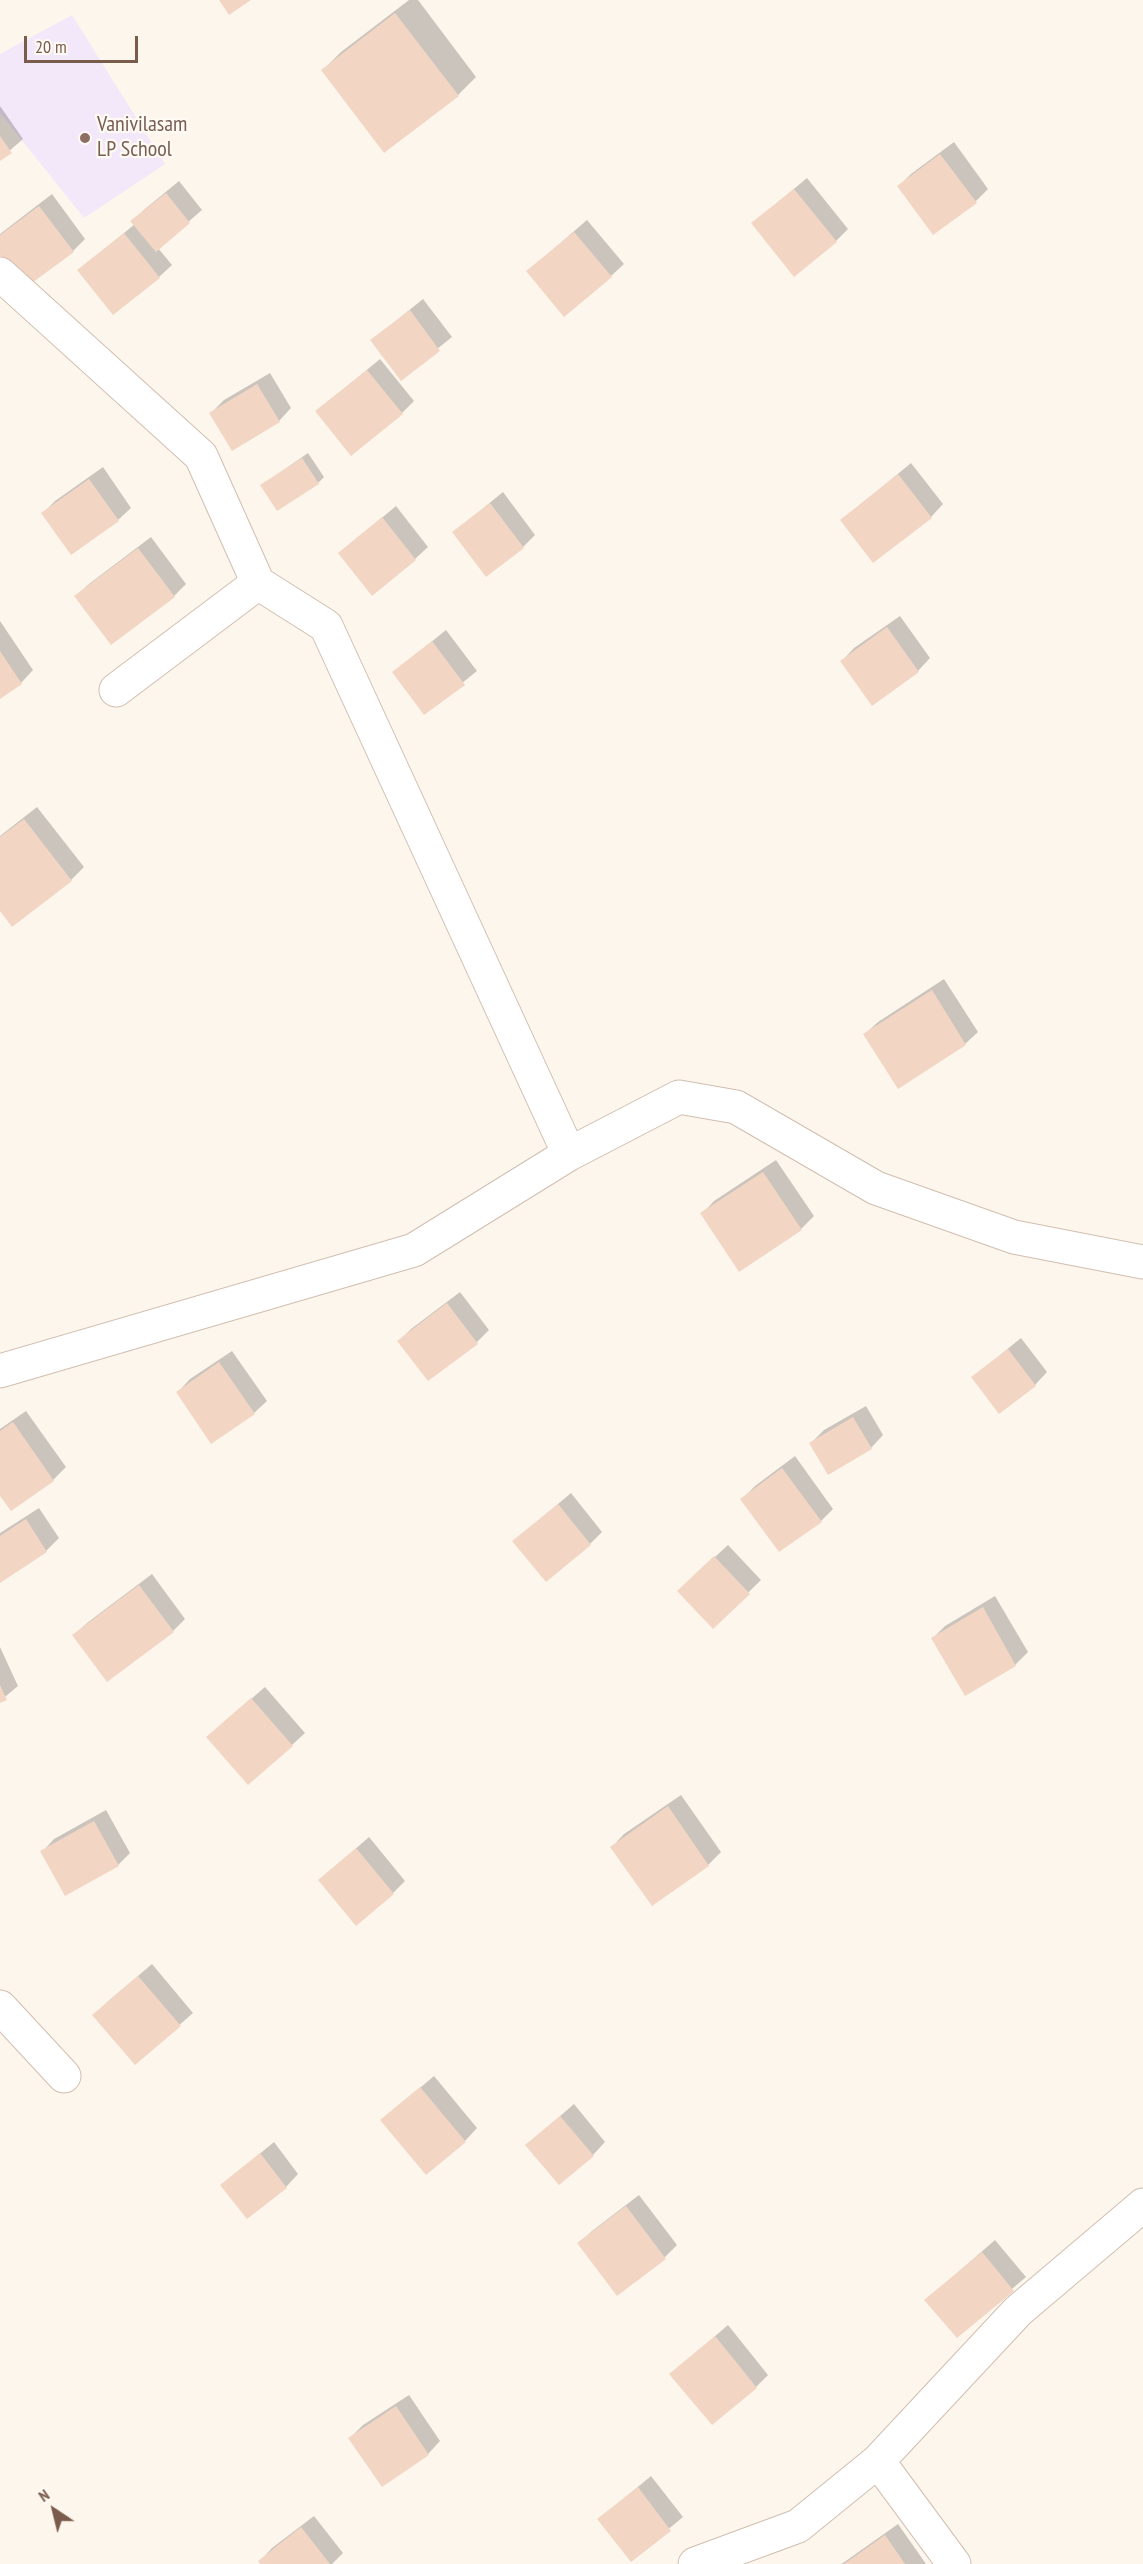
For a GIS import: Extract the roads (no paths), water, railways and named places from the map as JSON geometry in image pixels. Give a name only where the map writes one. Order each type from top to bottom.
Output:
[{"type":"street","points":[[0,274],[201,456],[258,583],[326,626],[569,1155]]},
{"type":"street","points":[[116,690],[258,583]]},
{"type":"street","points":[[0,1371],[414,1250],[569,1155],[679,1097],[736,1107],[876,1188],[1014,1237],[1143,1262]]},
{"type":"street","points":[[0,2007],[64,2076]]},
{"type":"street","points":[[695,2564],[798,2526],[878,2461],[1018,2311],[1143,2205]]},
{"type":"street","points":[[878,2461],[954,2564]]},
{"type":"place","name":"Vanivilasam LP School","points":[[85,138]]}]
